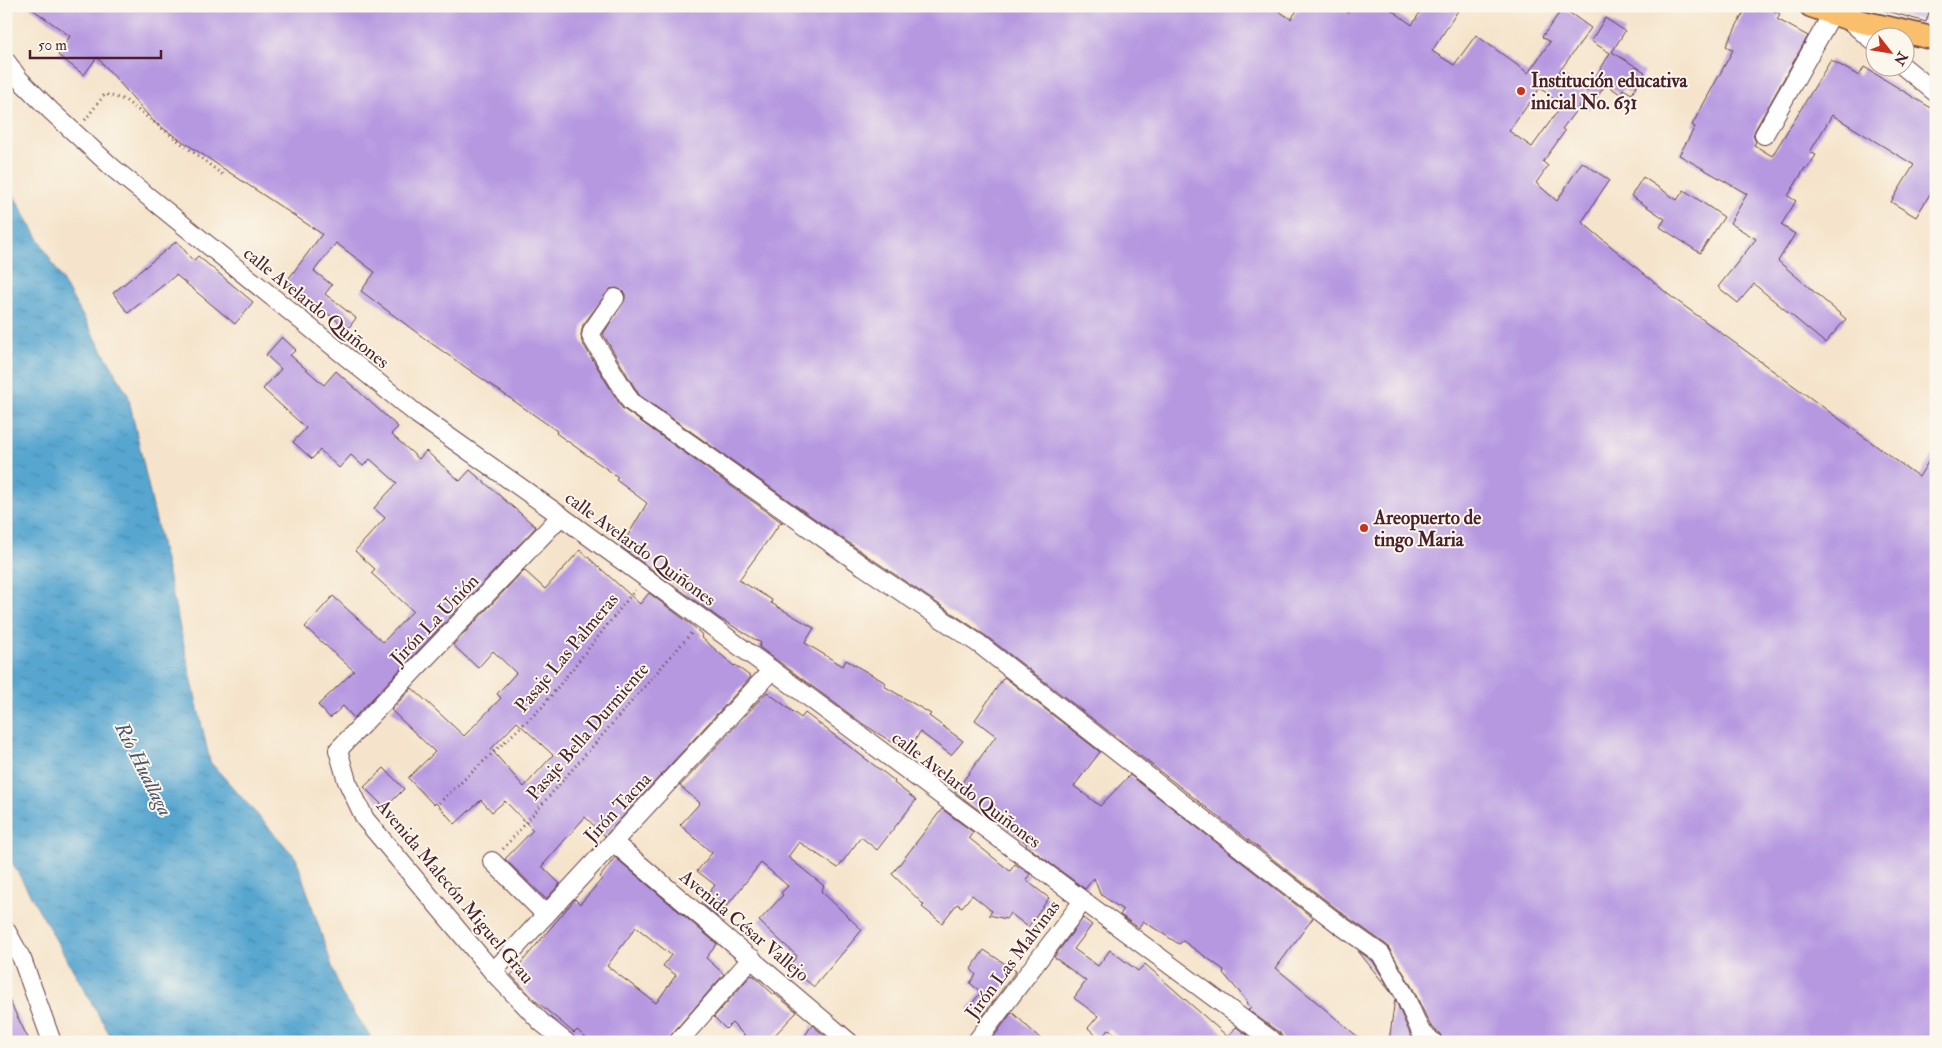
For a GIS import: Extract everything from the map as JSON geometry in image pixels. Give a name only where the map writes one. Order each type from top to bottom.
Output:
[{"type":"main road","points":[[1835,11],[1936,39]]},
{"type":"street","points":[[1764,135],[1835,11],[1864,34]]},
{"type":"street","name":"calle Avelardo Quiñones","points":[[6,61],[19,79],[114,168],[418,416],[561,516],[772,670],[1274,1042]]},
{"type":"street","points":[[1914,75],[1936,93]]},
{"type":"street","points":[[615,298],[592,331],[591,336],[631,402],[863,566],[979,644],[1176,799],[1340,925],[1381,954],[1404,994],[1421,1032],[1433,1042]]},
{"type":"street","name":"Jirón La Unión","points":[[338,750],[561,516]]},
{"type":"street","name":"Jirón Tacna","points":[[493,972],[772,670]]},
{"type":"street","name":"Avenida Malecón Miguel Grau","points":[[338,750],[347,781],[365,819],[493,972],[542,1023],[566,1042]]},
{"type":"street","name":"Avenida César Vallejo","points":[[613,842],[849,1042]]},
{"type":"street","points":[[492,860],[546,915]]},
{"type":"street","name":"Jirón Las Malvinas","points":[[976,1042],[1083,901]]},
{"type":"street","points":[[6,930],[22,959],[52,1042]]},
{"type":"street","points":[[678,1042],[752,958]]},
{"type":"path","points":[[84,123],[105,94],[125,100],[223,175]]},
{"type":"path","name":"Pasaje Las Palmeras","points":[[439,803],[542,707],[645,578]]},
{"type":"path","name":"Pasaje Bella Durmiente","points":[[492,860],[703,620]]},
{"type":"water","name":"Río Huallaga","points":[[6,182],[128,395],[210,762],[296,858],[341,993],[374,1042],[114,1042],[6,852]]},
{"type":"building","name":"Areopuerto de tingo Maria","points":[[28,6],[1271,6],[1291,19],[1300,6],[1338,6],[1348,13],[1353,6],[1386,6],[1412,25],[1424,6],[1461,6],[1432,51],[1454,65],[1476,35],[1528,73],[1550,42],[1542,37],[1563,8],[1591,28],[1559,72],[1587,92],[1610,53],[1591,41],[1605,18],[1625,31],[1612,52],[1645,72],[1632,94],[1623,89],[1620,94],[1606,84],[1588,110],[1580,105],[1562,129],[1565,131],[1543,162],[1548,166],[1536,183],[1557,201],[1582,162],[1609,180],[1582,222],[1669,295],[1919,477],[1936,449],[1936,1042],[1443,1042],[1440,1034],[1430,1025],[1413,989],[1387,945],[1346,916],[986,636],[869,557],[639,395],[603,334],[625,299],[625,294],[621,290],[616,288],[610,289],[583,325],[581,335],[582,342],[622,408],[783,523],[781,522],[739,580],[772,600],[771,603],[814,628],[805,643],[843,666],[846,660],[886,683],[884,686],[931,714],[929,716],[963,741],[951,755],[920,732],[908,752],[863,724],[759,647],[761,643],[719,618],[621,547],[647,503],[616,480],[618,477],[556,433],[557,431],[428,341],[361,291],[375,272],[336,243],[314,271],[332,285],[325,294],[356,318],[348,329],[286,282],[322,234],[155,123],[97,57],[84,75],[58,55],[70,36]],"holes":[[[1540,88],[1562,105],[1532,147],[1509,131]]]},
{"type":"building","points":[[1747,6],[1765,6],[1780,14],[1777,19],[1808,36],[1753,136],[1756,142],[1754,145],[1772,156],[1831,60],[1859,76],[1864,67],[1864,78],[1882,78],[1936,111],[1936,184],[1916,217],[1891,202],[1914,165],[1832,115],[1810,152],[1816,155],[1807,169],[1805,168],[1788,196],[1796,201],[1781,225],[1795,234],[1778,261],[1846,319],[1825,343],[1754,284],[1738,303],[1718,287],[1756,239],[1730,223],[1747,194],[1679,155],[1695,127],[1692,125],[1733,50],[1726,46]]},
{"type":"building","points":[[1884,6],[1931,6],[1926,22],[1883,10]]},
{"type":"building","points":[[1643,177],[1677,200],[1684,190],[1724,217],[1700,253],[1660,227],[1665,219],[1631,196]]},
{"type":"building","points":[[177,241],[193,261],[198,256],[253,302],[235,324],[176,275],[128,313],[113,293]]},
{"type":"building","points":[[282,337],[296,350],[290,355],[324,385],[336,371],[398,427],[391,434],[419,459],[426,451],[460,481],[470,470],[536,527],[354,718],[343,706],[330,718],[318,705],[354,671],[305,627],[333,596],[383,642],[413,611],[371,573],[375,569],[355,551],[385,518],[374,508],[397,483],[370,459],[363,466],[351,455],[339,468],[320,450],[312,459],[293,442],[306,428],[263,389],[281,369],[266,355]]},
{"type":"building","points":[[580,550],[640,604],[649,593],[693,626],[702,635],[701,637],[734,666],[751,677],[605,836],[585,817],[542,866],[560,884],[546,899],[505,859],[533,830],[505,801],[492,812],[481,800],[455,824],[436,803],[434,805],[408,778],[435,752],[391,710],[412,688],[464,736],[501,698],[497,694],[516,673],[493,651],[478,668],[453,645],[524,570],[545,589]],"holes":[[[517,722],[553,755],[524,787],[491,749]]]},
{"type":"building","points":[[1004,677],[1100,752],[1074,786],[1100,806],[1130,775],[1313,918],[1276,968],[1364,1042],[1284,1042],[1280,1033],[1248,1010],[1251,1007],[1223,973],[1224,970],[1183,941],[1179,944],[1143,921],[1139,928],[1120,915],[1123,910],[1100,894],[1094,878],[1085,889],[1027,846],[1026,843],[987,812],[985,815],[955,792],[996,736],[975,720]]},
{"type":"building","points":[[767,692],[801,718],[805,713],[895,781],[894,783],[916,800],[877,850],[861,837],[838,868],[799,842],[788,857],[824,886],[821,891],[862,930],[814,987],[789,966],[797,956],[759,921],[783,895],[781,893],[788,886],[761,863],[718,917],[701,903],[715,885],[697,871],[712,853],[680,825],[700,803],[680,786]]},
{"type":"building","points":[[384,768],[404,789],[385,808],[364,787]]},
{"type":"building","points":[[942,809],[973,832],[969,838],[1010,871],[1015,864],[1030,874],[1026,880],[1049,898],[1028,927],[1010,913],[1006,919],[989,915],[992,911],[972,895],[962,907],[957,904],[942,923],[922,907],[924,905],[892,874]]},
{"type":"building","points":[[615,857],[717,944],[706,958],[724,974],[665,1042],[591,1042],[577,1030],[574,1033],[536,1001],[511,975],[575,899],[580,904],[602,879],[600,877]],"holes":[[[636,927],[671,955],[663,966],[676,975],[656,1003],[607,966]]]},
{"type":"building","points":[[1083,918],[1092,925],[1074,949],[1098,966],[1110,950],[1138,971],[1145,964],[1228,1037],[1236,1027],[1256,1042],[1124,1042],[1109,1029],[1100,1039],[1088,1028],[1098,1016],[1074,998],[1086,981],[1054,957]]},
{"type":"building","points":[[984,950],[1016,971],[981,1018],[968,1009],[981,992],[970,983],[976,975],[971,969]]},
{"type":"building","points":[[1358,951],[1373,961],[1393,995]]},
{"type":"building","points":[[751,975],[797,1012],[768,1042],[751,1042],[732,1023],[726,1029],[714,1017]]},
{"type":"building","points":[[6,994],[30,1042],[6,1042]]},
{"type":"building","points":[[1395,999],[1411,1036],[1416,1042],[1389,1042]]},
{"type":"building","points":[[1012,1012],[1044,1042],[990,1042]]},
{"type":"building","points":[[812,1025],[832,1042],[801,1042]]},
{"type":"place","name":"Institución educativa inicial No. 631","points":[[1521,91]]},
{"type":"place","name":"Areopuerto de tingo Maria","points":[[1364,528]]}]
